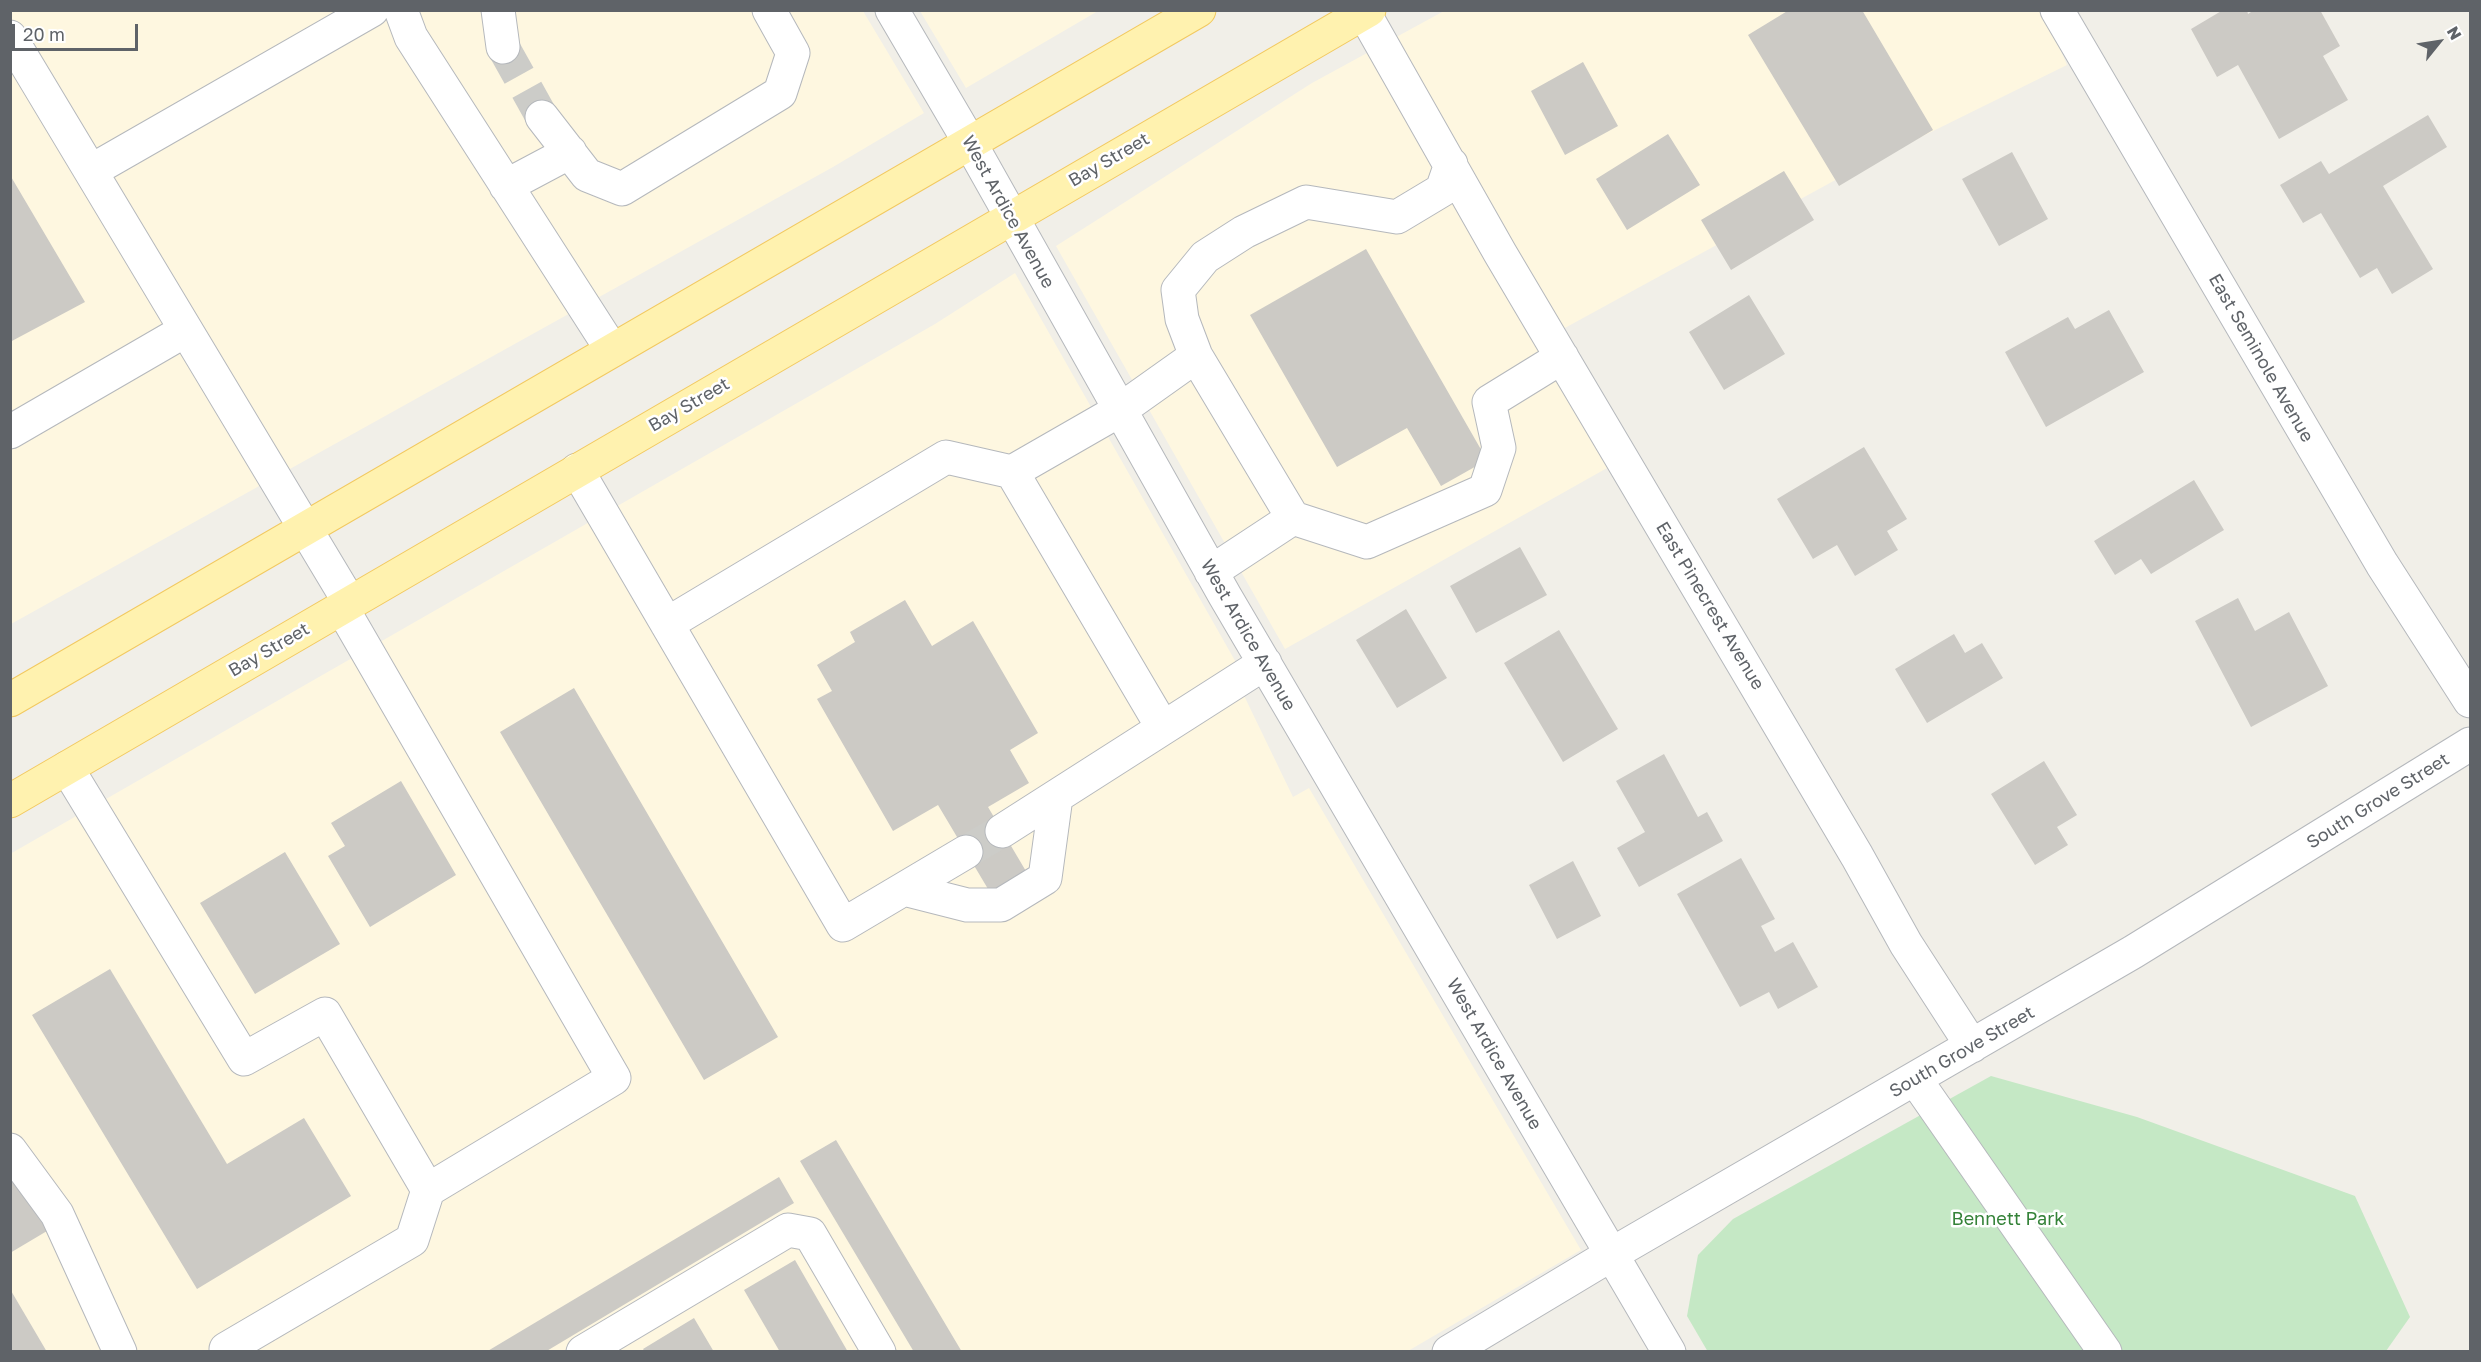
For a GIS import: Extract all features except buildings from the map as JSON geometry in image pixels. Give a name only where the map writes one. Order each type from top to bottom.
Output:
[{"type":"main road","points":[[10,700],[1199,10]]},
{"type":"main road","name":"Bay Street","points":[[10,801],[1366,12]]},
{"type":"street","points":[[91,171],[372,10]]},
{"type":"street","points":[[401,10],[411,37],[612,350]]},
{"type":"street","points":[[498,10],[503,47]]},
{"type":"street","points":[[542,117],[587,175],[622,189],[780,93],[793,53],[769,10]]},
{"type":"street","name":"West Ardice Avenue","points":[[892,10],[970,143],[1211,572],[1669,1352]]},
{"type":"street","name":"East Seminole Avenue","points":[[2057,10],[2382,564],[2470,701]]},
{"type":"street","name":"East Pinecrest Avenue","points":[[1366,12],[1562,357],[1857,856],[1906,944],[1972,1046]]},
{"type":"street","points":[[10,37],[306,529],[346,605],[614,1078],[428,1190],[412,1240],[226,1349],[227,1352]]},
{"type":"street","points":[[506,186],[570,152]]},
{"type":"street","points":[[1451,164],[1442,190],[1397,217],[1306,202],[1244,232],[1205,257],[1178,290],[1182,319],[1196,356],[1293,518],[1367,542],[1485,490],[1499,448],[1489,402],[1562,357]]},
{"type":"street","points":[[10,432],[186,330]]},
{"type":"street","points":[[667,624],[946,457],[1012,472],[1120,410],[1196,356]]},
{"type":"street","points":[[577,470],[843,925],[966,852]]},
{"type":"street","points":[[1012,472],[1163,728]]},
{"type":"street","points":[[1211,572],[1293,518]]},
{"type":"street","points":[[1002,831],[1264,663]]},
{"type":"street","name":"South Grove Street","points":[[1449,1352],[1611,1254],[2133,952],[2470,744]]},
{"type":"street","points":[[67,768],[244,1059],[326,1014],[428,1190]]},
{"type":"street","points":[[904,889],[967,905],[1001,905],[1045,878],[1056,797]]},
{"type":"street","points":[[1915,1079],[2105,1352]]},
{"type":"street","points":[[10,1150],[57,1214],[120,1352]]},
{"type":"street","points":[[583,1352],[788,1230],[810,1234],[879,1352]]},
{"type":"shaded area","points":[[11,11],[863,11],[924,113],[833,167],[11,624]]},
{"type":"shaded area","points":[[920,11],[1098,11],[966,88]]},
{"type":"shaded area","points":[[1444,11],[2044,11],[2067,65],[1850,172],[1563,329],[1632,454],[1285,649],[1056,246],[1312,83]]},
{"type":"shaded area","points":[[1015,273],[1242,673],[1235,677],[1293,797],[1309,788],[1581,1250],[1408,1351],[11,1351],[10,854],[935,324]]},
{"type":"green space","name":"Bennett Park","points":[[1991,1076],[2137,1117],[2355,1196],[2410,1317],[2386,1351],[1708,1352],[1687,1316],[1698,1255],[1733,1219]]},
{"type":"tunnel","points":[[503,47],[542,117]]},
{"type":"tunnel","points":[[966,852],[1002,831]]}]
